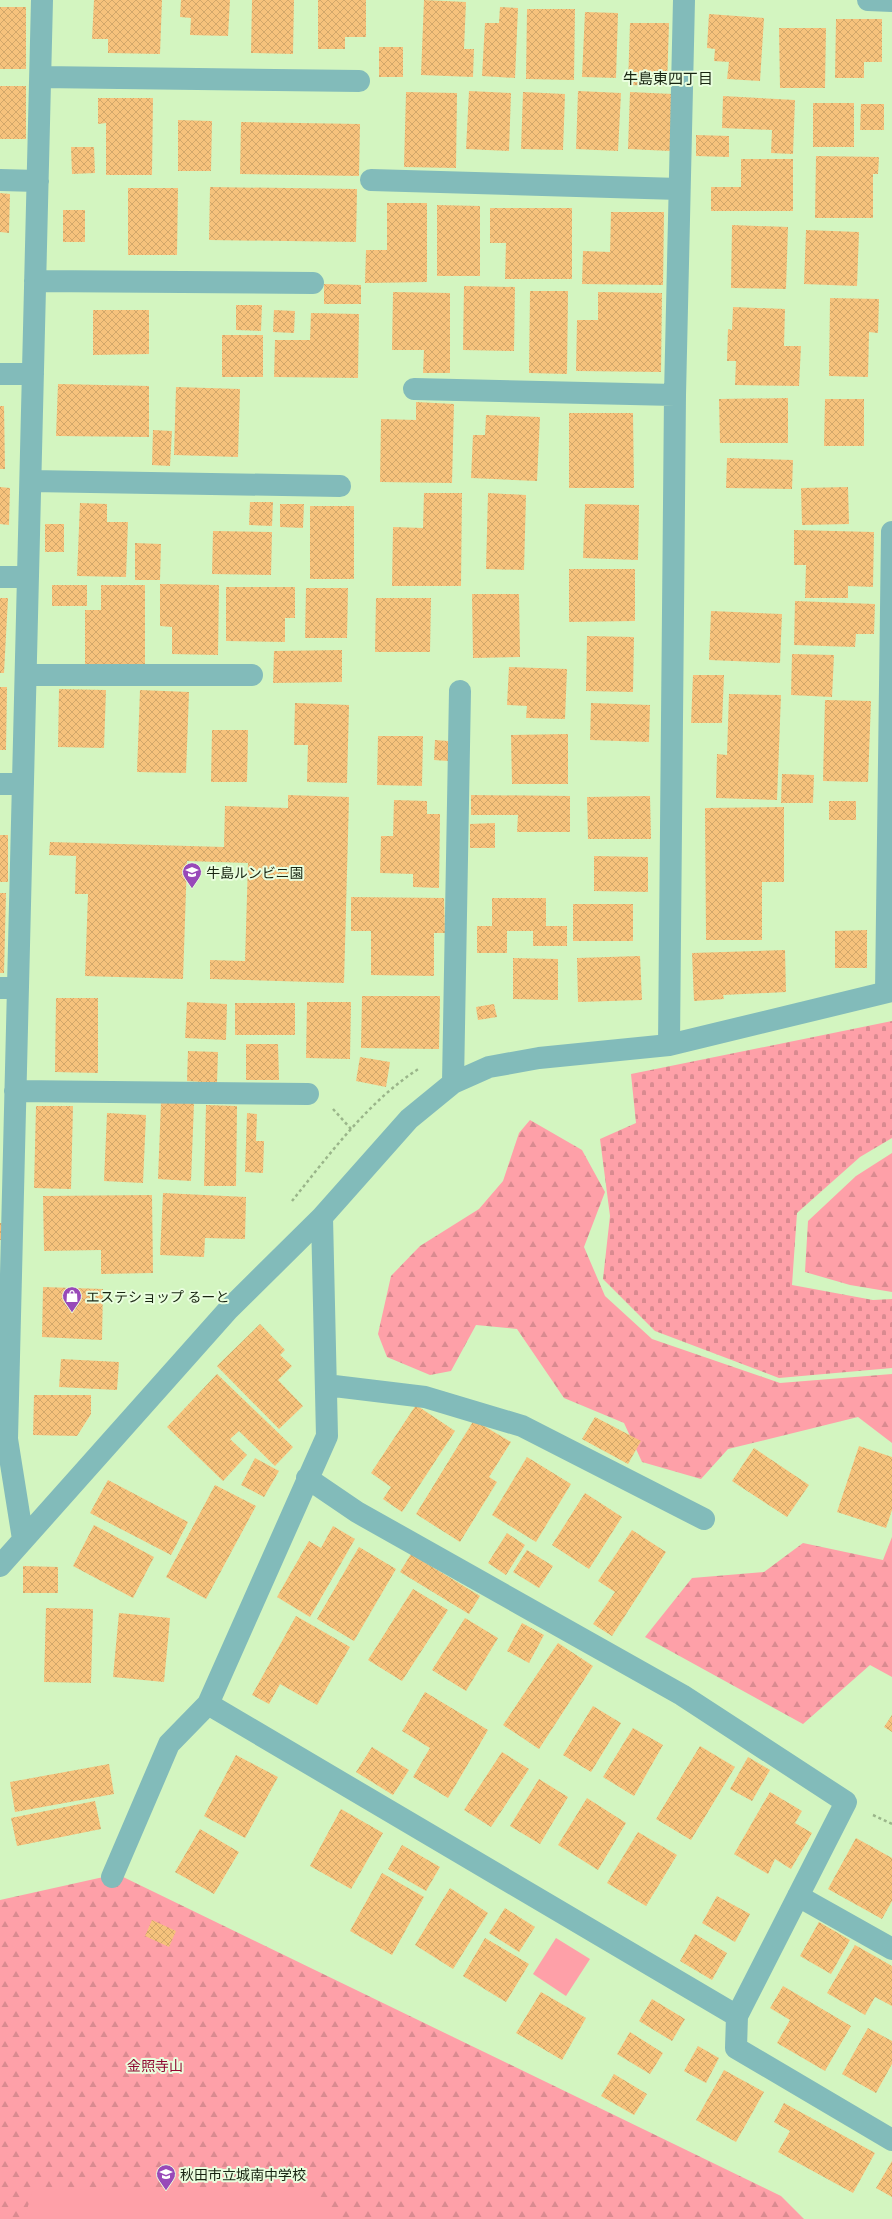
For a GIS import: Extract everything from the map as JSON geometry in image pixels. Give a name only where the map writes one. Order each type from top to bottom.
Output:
[{"type":"street","points":[[23,1539],[7,1439],[4,1398],[7,1195],[15,1091],[9,988],[23,784],[42,0]]},
{"type":"street","points":[[669,1045],[675,395],[684,0]]},
{"type":"street","points":[[868,0],[892,1]]},
{"type":"street","points":[[41,77],[359,81]]},
{"type":"street","points":[[0,180],[38,181]]},
{"type":"street","points":[[371,180],[679,189]]},
{"type":"street","points":[[36,281],[313,283]]},
{"type":"street","points":[[0,374],[33,374]]},
{"type":"street","points":[[414,389],[675,395]]},
{"type":"street","points":[[31,480],[340,486]]},
{"type":"street","points":[[0,1566],[228,1310],[322,1217],[409,1119],[453,1083],[489,1066],[539,1058],[669,1045],[889,992],[892,532]]},
{"type":"street","points":[[0,577],[28,577]]},
{"type":"street","points":[[26,675],[252,675]]},
{"type":"street","points":[[453,1083],[460,691]]},
{"type":"street","points":[[0,784],[23,784]]},
{"type":"street","points":[[15,1091],[308,1094]]},
{"type":"street","points":[[112,1877],[169,1744],[208,1704],[307,1478],[327,1436],[322,1217]]},
{"type":"street","points":[[326,1385],[425,1397],[522,1426],[704,1519]]},
{"type":"street","points":[[307,1478],[357,1512],[682,1695],[846,1802],[737,2016],[736,2048],[892,2140]]},
{"type":"street","points":[[208,1704],[737,2016]]},
{"type":"street","points":[[798,1896],[892,1949]]},
{"type":"path","points":[[288,1205],[351,1129],[403,1078],[437,1057],[454,1052]]},
{"type":"green space","points":[[892,1021],[892,1138],[860,1157],[797,1213],[792,1285],[873,1300],[892,1299],[892,1368],[779,1378],[655,1331],[603,1279],[610,1216],[600,1139],[636,1123],[631,1074]]},
{"type":"green space","points":[[530,1120],[582,1150],[605,1192],[584,1247],[605,1296],[652,1339],[780,1383],[892,1374],[892,1443],[858,1417],[728,1449],[701,1479],[642,1462],[624,1423],[564,1398],[517,1329],[476,1325],[451,1371],[430,1375],[387,1357],[378,1334],[391,1276],[420,1246],[479,1209],[503,1181],[519,1133]]},
{"type":"green space","points":[[892,1153],[892,1292],[850,1285],[805,1272],[808,1221],[856,1176]]},
{"type":"green space","points":[[892,1537],[892,1677],[870,1665],[803,1724],[645,1637],[692,1578],[764,1572],[803,1543],[883,1560]]},
{"type":"green space","name":"金照寺山","points":[[117,1874],[781,2196],[804,2219],[0,2219],[0,1900]]},
{"type":"green space","points":[[556,1938],[590,1959],[566,1996],[533,1974]]},
{"type":"green space","points":[[313,2189],[343,2219],[24,2219],[33,2190]]},
{"type":"building","points":[[94,0],[162,0],[160,54],[108,53],[108,39],[92,39]]},
{"type":"building","points":[[181,0],[230,0],[228,36],[190,35],[191,18],[180,17]]},
{"type":"building","points":[[252,0],[294,0],[293,54],[251,53]]},
{"type":"building","points":[[318,0],[366,0],[366,37],[345,37],[345,49],[318,49]]},
{"type":"building","points":[[424,0],[466,2],[464,49],[474,49],[473,77],[421,75]]},
{"type":"building","points":[[0,7],[26,7],[26,69],[0,69]]},
{"type":"building","points":[[500,7],[518,8],[515,78],[482,76],[485,23],[499,23]]},
{"type":"building","points":[[527,9],[575,9],[574,80],[526,79]]},
{"type":"building","points":[[585,12],[618,13],[616,78],[582,77]]},
{"type":"building","points":[[709,14],[764,18],[760,81],[727,79],[729,62],[714,61],[715,49],[707,48]]},
{"type":"building","points":[[836,19],[882,19],[882,62],[864,62],[864,78],[835,78]]},
{"type":"building","points":[[630,23],[669,23],[667,86],[628,85]]},
{"type":"building","points":[[779,28],[826,28],[825,88],[780,88]]},
{"type":"building","points":[[379,47],[403,47],[403,77],[379,77]]},
{"type":"building","points":[[0,86],[26,86],[26,139],[0,139]]},
{"type":"building","points":[[469,91],[511,93],[509,151],[466,149]]},
{"type":"building","points":[[578,91],[621,93],[618,151],[576,149]]},
{"type":"building","points":[[406,92],[457,93],[456,168],[404,167]]},
{"type":"building","points":[[523,92],[565,94],[563,150],[521,149]]},
{"type":"building","points":[[630,92],[673,94],[670,151],[628,149]]},
{"type":"building","points":[[723,96],[795,100],[793,154],[771,153],[772,130],[722,128]]},
{"type":"building","points":[[98,98],[153,98],[152,175],[106,175],[106,123],[98,124]]},
{"type":"building","points":[[813,103],[854,103],[854,147],[813,147]]},
{"type":"building","points":[[861,104],[884,104],[884,130],[860,130]]},
{"type":"building","points":[[178,120],[212,121],[211,171],[178,171]]},
{"type":"building","points":[[241,122],[360,124],[359,176],[240,174]]},
{"type":"building","points":[[696,135],[729,136],[729,157],[696,156]]},
{"type":"building","points":[[71,147],[94,147],[95,173],[72,174]]},
{"type":"building","points":[[816,156],[879,157],[878,174],[873,174],[873,218],[815,218]]},
{"type":"building","points":[[741,159],[793,159],[793,211],[711,211],[711,187],[741,187]]},
{"type":"building","points":[[210,187],[357,189],[356,242],[209,240]]},
{"type":"building","points":[[128,188],[178,188],[177,255],[128,255]]},
{"type":"building","points":[[0,193],[10,194],[9,233],[0,232]]},
{"type":"building","points":[[387,203],[427,203],[427,282],[365,283],[366,250],[387,250]]},
{"type":"building","points":[[437,205],[480,206],[480,276],[437,276]]},
{"type":"building","points":[[490,208],[572,208],[572,279],[505,279],[506,243],[490,243]]},
{"type":"building","points":[[63,210],[85,210],[85,242],[63,242]]},
{"type":"building","points":[[611,212],[664,212],[663,285],[582,284],[583,251],[610,252]]},
{"type":"building","points":[[732,225],[788,227],[786,289],[731,288]]},
{"type":"building","points":[[806,230],[859,232],[857,286],[804,284]]},
{"type":"building","points":[[324,284],[361,285],[361,304],[324,304]]},
{"type":"building","points":[[464,286],[515,287],[514,351],[463,350]]},
{"type":"building","points":[[530,291],[568,291],[567,374],[529,373]]},
{"type":"building","points":[[393,292],[450,293],[450,373],[423,373],[424,350],[392,350]]},
{"type":"building","points":[[598,292],[662,293],[661,372],[576,371],[577,320],[598,320]]},
{"type":"building","points":[[830,298],[879,299],[878,333],[869,332],[868,377],[829,376]]},
{"type":"building","points":[[236,305],[262,305],[261,331],[236,330]]},
{"type":"building","points":[[733,307],[785,309],[784,346],[801,346],[799,386],[735,385],[736,361],[727,361],[728,329],[732,330]]},
{"type":"building","points":[[93,310],[149,310],[149,354],[93,355]]},
{"type":"building","points":[[274,310],[295,311],[294,333],[273,332]]},
{"type":"building","points":[[311,313],[359,314],[358,378],[274,377],[275,340],[310,340]]},
{"type":"building","points":[[222,335],[263,335],[263,377],[222,377]]},
{"type":"building","points":[[58,384],[149,386],[149,437],[56,436]]},
{"type":"building","points":[[176,387],[240,389],[238,457],[174,455]]},
{"type":"building","points":[[788,398],[788,443],[720,443],[719,399]]},
{"type":"building","points":[[825,399],[864,399],[864,446],[824,446]]},
{"type":"building","points":[[416,402],[454,404],[452,483],[380,482],[381,419],[416,420]]},
{"type":"building","points":[[0,406],[4,406],[5,469],[0,469]]},
{"type":"building","points":[[569,413],[633,413],[634,488],[569,488]]},
{"type":"building","points":[[486,415],[540,417],[537,481],[471,478],[473,435],[485,435]]},
{"type":"building","points":[[153,430],[172,431],[170,466],[152,465]]},
{"type":"building","points":[[727,458],[793,460],[792,489],[726,488]]},
{"type":"building","points":[[0,487],[10,488],[9,525],[0,524]]},
{"type":"building","points":[[848,487],[849,524],[802,525],[801,488]]},
{"type":"building","points":[[424,493],[462,493],[461,586],[392,586],[393,527],[423,528]]},
{"type":"building","points":[[488,493],[526,495],[524,570],[486,569]]},
{"type":"building","points":[[250,502],[273,502],[272,526],[249,525]]},
{"type":"building","points":[[80,503],[107,504],[107,522],[128,522],[126,577],[77,576]]},
{"type":"building","points":[[280,504],[304,504],[303,528],[280,527]]},
{"type":"building","points":[[585,504],[639,505],[638,560],[583,558]]},
{"type":"building","points":[[310,506],[354,506],[354,579],[310,579]]},
{"type":"building","points":[[45,524],[64,524],[64,552],[45,552]]},
{"type":"building","points":[[794,530],[874,532],[873,587],[848,586],[848,598],[805,598],[806,565],[794,565]]},
{"type":"building","points":[[213,531],[272,532],[271,575],[212,574]]},
{"type":"building","points":[[135,543],[161,544],[160,580],[135,580]]},
{"type":"building","points":[[569,569],[635,569],[635,621],[569,622]]},
{"type":"building","points":[[160,584],[219,585],[218,655],[172,654],[172,627],[160,626]]},
{"type":"building","points":[[52,585],[87,585],[87,606],[52,606]]},
{"type":"building","points":[[101,585],[145,585],[145,666],[85,665],[85,610],[101,610]]},
{"type":"building","points":[[226,587],[295,587],[295,618],[285,618],[285,642],[226,641]]},
{"type":"building","points":[[306,588],[348,588],[347,638],[305,638]]},
{"type":"building","points":[[472,594],[519,594],[520,657],[473,658]]},
{"type":"building","points":[[0,598],[8,598],[4,673],[0,673]]},
{"type":"building","points":[[376,598],[431,598],[430,652],[375,652]]},
{"type":"building","points":[[795,601],[875,604],[874,634],[856,634],[855,647],[794,645]]},
{"type":"building","points":[[711,611],[782,614],[780,663],[709,660]]},
{"type":"building","points":[[587,636],[634,637],[633,692],[586,691]]},
{"type":"building","points":[[342,650],[342,682],[273,683],[274,651]]},
{"type":"building","points":[[792,654],[834,655],[832,697],[791,695]]},
{"type":"building","points":[[509,667],[567,669],[565,719],[526,718],[527,706],[507,705]]},
{"type":"building","points":[[693,675],[724,675],[722,723],[691,723]]},
{"type":"building","points":[[0,687],[7,687],[6,750],[0,750]]},
{"type":"building","points":[[59,689],[106,690],[104,748],[58,747]]},
{"type":"building","points":[[140,690],[189,692],[186,773],[137,772]]},
{"type":"building","points":[[729,694],[781,695],[777,800],[716,798],[717,754],[727,755]]},
{"type":"building","points":[[825,700],[871,701],[868,782],[823,781]]},
{"type":"building","points":[[295,703],[349,705],[347,783],[307,782],[308,745],[294,745]]},
{"type":"building","points":[[591,703],[650,705],[649,742],[590,740]]},
{"type":"building","points":[[212,730],[248,730],[247,782],[211,782]]},
{"type":"building","points":[[568,734],[568,784],[512,784],[511,735]]},
{"type":"building","points":[[378,736],[423,736],[422,786],[377,785]]},
{"type":"building","points":[[435,740],[448,741],[448,761],[434,760]]},
{"type":"building","points":[[782,774],[814,775],[813,803],[781,803]]},
{"type":"building","points":[[288,795],[349,797],[344,983],[210,979],[210,960],[245,961],[248,863],[187,861],[183,979],[85,976],[88,894],[75,894],[76,856],[49,855],[50,842],[224,847],[225,806],[288,808]]},
{"type":"building","points":[[471,795],[570,796],[570,832],[517,832],[518,815],[471,815]]},
{"type":"building","points":[[650,796],[651,839],[588,839],[587,797]]},
{"type":"building","points":[[394,800],[427,801],[427,814],[440,814],[439,888],[413,887],[413,874],[380,873],[381,836],[393,836]]},
{"type":"building","points":[[829,801],[856,801],[856,820],[829,820]]},
{"type":"building","points":[[784,807],[784,882],[762,882],[762,940],[706,940],[705,808]]},
{"type":"building","points":[[495,823],[495,848],[470,848],[470,824]]},
{"type":"building","points":[[0,835],[8,835],[8,882],[0,882]]},
{"type":"building","points":[[594,856],[648,857],[648,892],[594,891]]},
{"type":"building","points":[[0,893],[6,893],[4,973],[0,973]]},
{"type":"building","points":[[351,897],[444,898],[445,933],[434,933],[434,976],[371,975],[371,931],[351,931]]},
{"type":"building","points":[[492,898],[546,898],[546,926],[567,926],[567,946],[533,946],[533,931],[507,931],[507,953],[477,953],[477,926],[492,926]]},
{"type":"building","points":[[573,904],[633,904],[633,941],[573,941]]},
{"type":"building","points":[[867,930],[867,968],[835,968],[835,931]]},
{"type":"building","points":[[785,950],[786,992],[723,995],[724,999],[694,1001],[692,953]]},
{"type":"building","points":[[640,956],[642,1000],[578,1002],[577,958]]},
{"type":"building","points":[[513,958],[558,959],[558,1000],[513,999]]},
{"type":"building","points":[[362,996],[440,996],[439,1049],[361,1048]]},
{"type":"building","points":[[56,998],[98,998],[98,1073],[55,1072]]},
{"type":"building","points":[[187,1002],[227,1004],[226,1040],[185,1038]]},
{"type":"building","points":[[307,1002],[351,1002],[350,1059],[306,1058]]},
{"type":"building","points":[[235,1003],[295,1003],[295,1035],[235,1035]]},
{"type":"building","points":[[494,1004],[497,1017],[478,1020],[476,1007]]},
{"type":"building","points":[[246,1044],[278,1044],[279,1080],[246,1080]]},
{"type":"building","points":[[188,1051],[218,1052],[217,1083],[187,1081]]},
{"type":"building","points":[[360,1057],[390,1062],[386,1087],[356,1081]]},
{"type":"building","points":[[161,1102],[194,1103],[191,1181],[158,1179]]},
{"type":"building","points":[[206,1105],[237,1106],[236,1186],[204,1186]]},
{"type":"building","points":[[36,1106],[73,1106],[71,1189],[34,1188]]},
{"type":"building","points":[[107,1113],[146,1115],[143,1183],[104,1181]]},
{"type":"building","points":[[247,1113],[257,1114],[256,1141],[264,1141],[263,1173],[245,1172]]},
{"type":"building","points":[[163,1193],[246,1197],[245,1239],[205,1238],[204,1257],[160,1255]]},
{"type":"building","points":[[152,1195],[153,1273],[101,1274],[101,1250],[44,1251],[43,1196]]},
{"type":"building","points":[[0,1223],[2,1223],[1,1240],[0,1240]]},
{"type":"building","name":"エステショップ るーと","points":[[43,1287],[103,1289],[102,1340],[42,1337]]},
{"type":"building","points":[[260,1324],[285,1350],[280,1355],[292,1366],[278,1380],[303,1406],[279,1429],[217,1366]]},
{"type":"building","points":[[61,1359],[119,1362],[117,1390],[59,1387]]},
{"type":"building","points":[[217,1374],[293,1447],[275,1466],[239,1431],[230,1439],[247,1455],[223,1481],[167,1427]]},
{"type":"building","points":[[34,1395],[91,1395],[91,1414],[77,1436],[33,1435]]},
{"type":"building","points":[[416,1405],[455,1431],[402,1512],[383,1499],[391,1487],[371,1473]]},
{"type":"building","points":[[595,1417],[641,1441],[628,1464],[582,1439]]},
{"type":"building","points":[[474,1420],[511,1442],[489,1477],[497,1482],[460,1542],[416,1514]]},
{"type":"building","points":[[859,1446],[892,1457],[892,1510],[886,1528],[837,1512]]},
{"type":"building","points":[[754,1448],[809,1485],[787,1517],[732,1481]]},
{"type":"building","points":[[527,1457],[571,1484],[536,1542],[492,1515]]},
{"type":"building","points":[[255,1458],[279,1471],[264,1497],[241,1485]]},
{"type":"building","points":[[108,1480],[188,1522],[171,1555],[90,1513]]},
{"type":"building","points":[[215,1485],[256,1506],[206,1599],[166,1577]]},
{"type":"building","points":[[585,1493],[622,1517],[589,1569],[552,1545]]},
{"type":"building","points":[[94,1525],[154,1557],[133,1598],[73,1566]]},
{"type":"building","points":[[333,1526],[355,1539],[310,1617],[277,1597],[309,1541],[321,1548]]},
{"type":"building","points":[[632,1530],[666,1552],[612,1636],[593,1624],[615,1592],[598,1581]]},
{"type":"building","points":[[507,1533],[525,1545],[506,1575],[488,1563]]},
{"type":"building","points":[[359,1547],[396,1569],[354,1641],[317,1619]]},
{"type":"building","points":[[527,1550],[553,1566],[539,1588],[513,1572]]},
{"type":"building","points":[[411,1554],[480,1596],[469,1614],[400,1572]]},
{"type":"building","points":[[23,1566],[58,1567],[58,1593],[23,1593]]},
{"type":"building","points":[[413,1589],[448,1610],[402,1681],[368,1660]]},
{"type":"building","points":[[46,1608],[93,1609],[91,1683],[44,1682]]},
{"type":"building","points":[[119,1613],[170,1618],[164,1682],[113,1677]]},
{"type":"building","points":[[296,1616],[350,1647],[317,1705],[280,1684],[269,1704],[252,1695]]},
{"type":"building","points":[[465,1618],[498,1638],[466,1691],[432,1670]]},
{"type":"building","points":[[522,1623],[544,1635],[529,1663],[507,1651]]},
{"type":"building","points":[[558,1643],[593,1666],[539,1749],[503,1725]]},
{"type":"building","points":[[425,1692],[488,1730],[448,1798],[413,1777],[430,1748],[402,1731]]},
{"type":"building","points":[[593,1706],[621,1723],[591,1772],[563,1755]]},
{"type":"building","points":[[892,1715],[892,1732],[884,1727]]},
{"type":"building","points":[[633,1728],[663,1745],[634,1796],[603,1777]]},
{"type":"building","points":[[700,1746],[735,1767],[691,1840],[656,1819]]},
{"type":"building","points":[[372,1747],[409,1770],[393,1795],[356,1772]]},
{"type":"building","points":[[502,1752],[529,1769],[491,1827],[464,1810]]},
{"type":"building","points":[[236,1755],[278,1777],[245,1838],[204,1816]]},
{"type":"building","points":[[748,1757],[770,1770],[752,1801],[730,1789]]},
{"type":"building","points":[[109,1764],[114,1794],[15,1812],[10,1782]]},
{"type":"building","points":[[539,1779],[568,1797],[540,1844],[510,1826]]},
{"type":"building","points":[[770,1792],[802,1811],[795,1823],[812,1833],[791,1869],[775,1859],[768,1874],[734,1854]]},
{"type":"building","points":[[587,1798],[626,1823],[598,1870],[558,1845]]},
{"type":"building","points":[[95,1801],[101,1829],[17,1846],[11,1818]]},
{"type":"building","points":[[341,1809],[383,1833],[351,1889],[310,1866]]},
{"type":"building","points":[[200,1829],[239,1852],[214,1894],[175,1872]]},
{"type":"building","points":[[638,1832],[677,1855],[646,1906],[607,1883]]},
{"type":"building","points":[[856,1838],[892,1858],[892,1901],[882,1919],[828,1889]]},
{"type":"building","points":[[402,1845],[440,1867],[426,1891],[388,1869]]},
{"type":"building","points":[[382,1873],[424,1897],[392,1955],[350,1931]]},
{"type":"building","points":[[450,1888],[488,1913],[453,1969],[415,1945]]},
{"type":"building","points":[[717,1896],[750,1914],[735,1942],[702,1923]]},
{"type":"building","points":[[505,1908],[535,1927],[519,1952],[489,1933]]},
{"type":"building","points":[[152,1920],[176,1931],[169,1947],[145,1936]]},
{"type":"building","points":[[819,1922],[850,1940],[831,1974],[800,1956]]},
{"type":"building","points":[[695,1934],[727,1953],[712,1980],[680,1961]]},
{"type":"building","points":[[485,1938],[529,1964],[506,2002],[463,1976]]},
{"type":"building","points":[[855,1945],[892,1966],[892,2006],[875,1997],[865,2015],[827,1993]]},
{"type":"building","points":[[783,1986],[851,2026],[825,2071],[777,2043],[790,2020],[770,2008]]},
{"type":"building","points":[[541,1992],[586,2018],[562,2060],[516,2033]]},
{"type":"building","points":[[652,1999],[685,2019],[672,2041],[639,2021]]},
{"type":"building","points":[[868,2028],[892,2041],[892,2064],[876,2093],[842,2074]]},
{"type":"building","points":[[630,2032],[663,2053],[650,2074],[617,2054]]},
{"type":"building","points":[[698,2046],[719,2058],[706,2083],[684,2071]]},
{"type":"building","points":[[724,2070],[764,2092],[736,2142],[696,2120]]},
{"type":"building","points":[[614,2074],[647,2094],[634,2115],[601,2096]]},
{"type":"building","points":[[784,2103],[875,2153],[853,2193],[778,2152],[790,2131],[774,2122]]},
{"type":"building","points":[[892,2161],[892,2197],[876,2188]]},
{"type":"place","name":"牛島ルンビニ園","points":[[192,889]]},
{"type":"place","name":"エステショップ るーと","points":[[72,1313]]},
{"type":"place","name":"秋田市立城南中学校","points":[[166,2191]]},
{"type":"district","name":"牛島東四丁目","points":[[668,78]]}]
